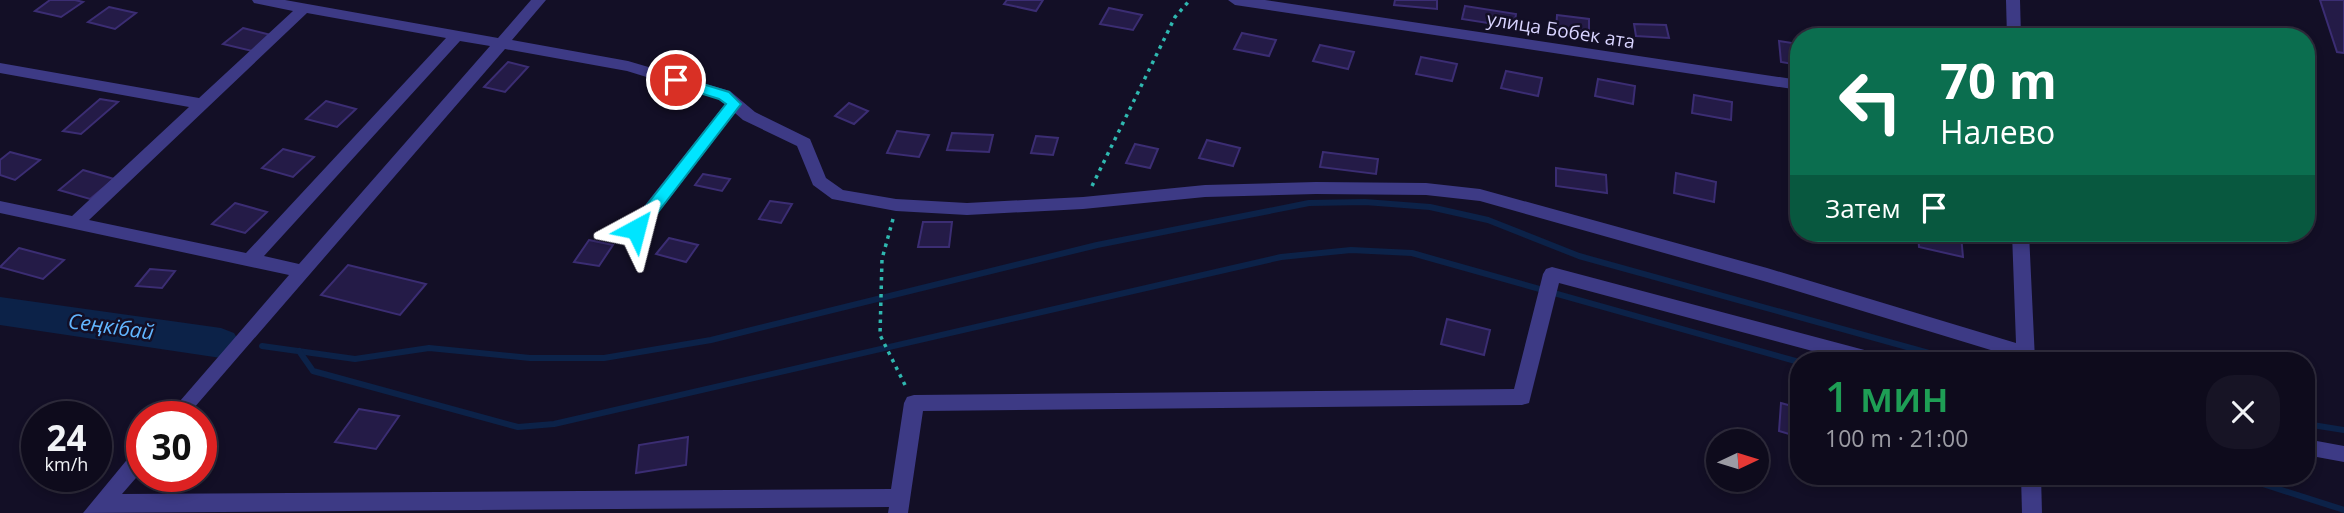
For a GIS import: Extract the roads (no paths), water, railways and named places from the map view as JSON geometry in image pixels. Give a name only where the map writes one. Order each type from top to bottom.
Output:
[{"type":"street","points":[[259,0],[628,66],[724,95],[749,116],[804,143],[819,181],[838,195],[896,205],[967,209],[1083,203],[1205,191],[1426,189],[1480,195],[1768,275],[2010,352]]},
{"type":"street","points":[[189,401],[539,0]]},
{"type":"street","name":"улица Бобек ата","points":[[1235,0],[1790,84]]},
{"type":"street","points":[[2013,0],[2014,28]]},
{"type":"street","points":[[74,224],[304,8]]},
{"type":"street","points":[[250,260],[458,34]]},
{"type":"street","points":[[0,68],[202,104]]},
{"type":"street","points":[[636,229],[734,104]]},
{"type":"street","points":[[0,206],[302,271]]},
{"type":"street","points":[[2021,242],[2026,352]]},
{"type":"street","points":[[97,508],[899,505],[914,403],[1522,397],[1552,275],[1842,352]]},
{"type":"street","points":[[2315,449],[2344,454]]},
{"type":"street","points":[[97,508],[126,474]]},
{"type":"street","points":[[2031,485],[2032,513]]},
{"type":"waterway","points":[[299,351],[355,359],[429,348],[530,358],[604,358],[711,340],[1097,245],[1309,203],[1365,202],[1430,207],[1488,220],[1579,256],[1925,352]]},
{"type":"waterway","points":[[299,351],[313,371],[518,427],[554,424],[1281,257],[1351,250],[1412,253],[1790,359]]},
{"type":"waterway","name":"Сеңкібай","points":[[0,311],[221,343]]},
{"type":"waterway","points":[[262,346],[299,351]]},
{"type":"waterway","points":[[2315,425],[2344,430]]},
{"type":"waterway","points":[[2266,485],[2344,510]]}]
